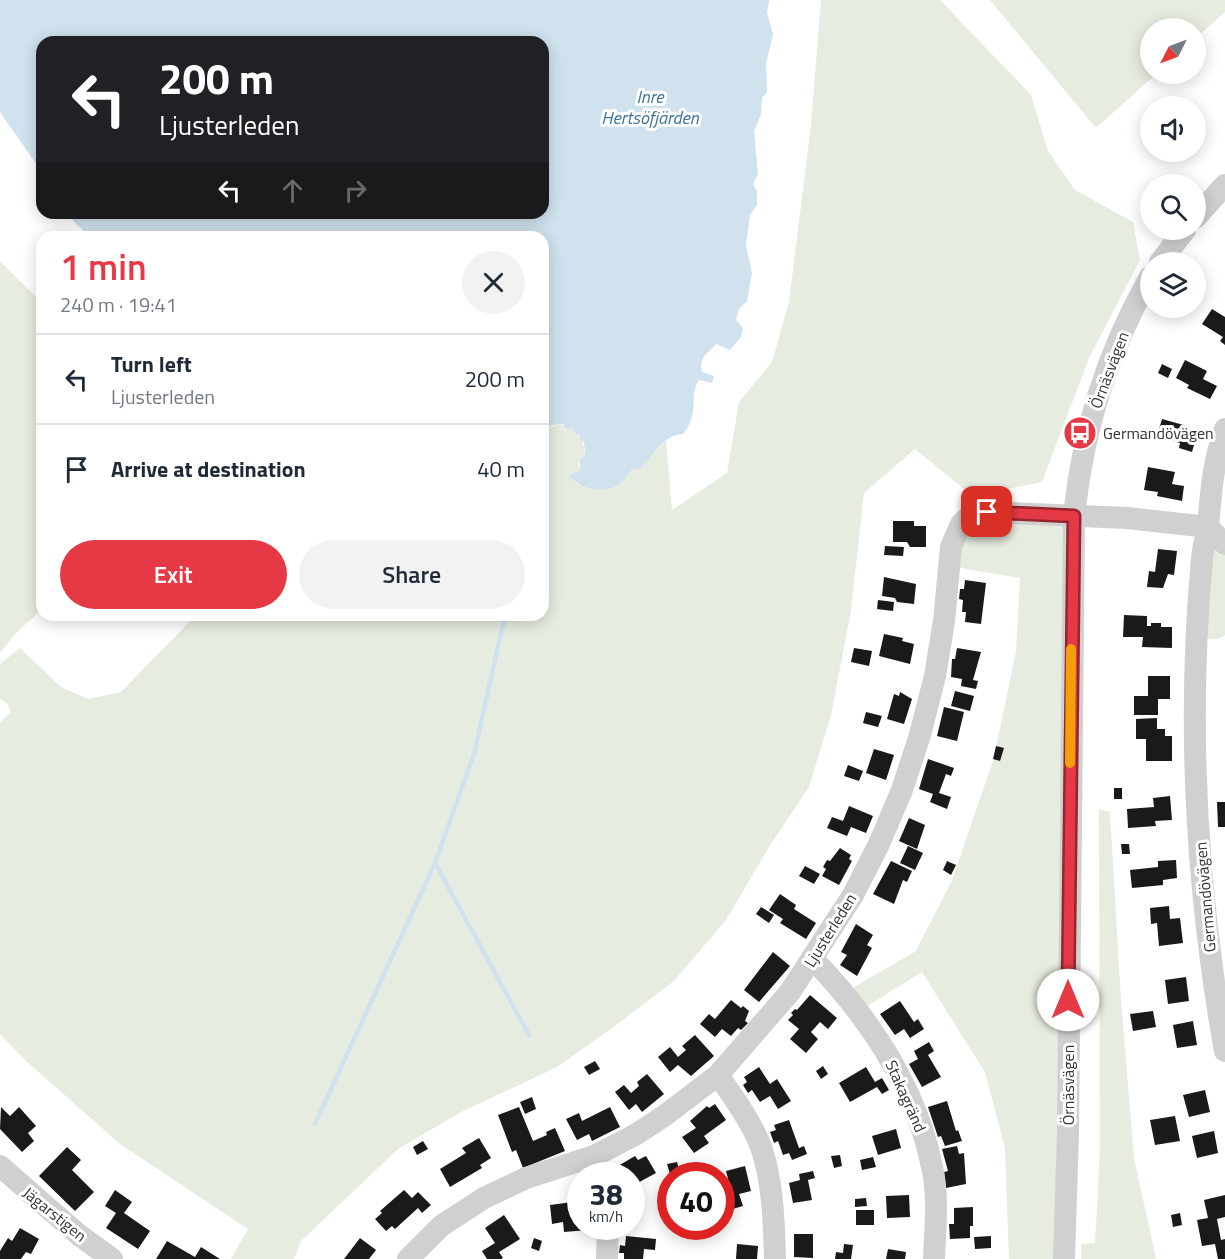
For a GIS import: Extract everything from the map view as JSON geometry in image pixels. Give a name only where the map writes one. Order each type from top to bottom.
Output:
[{"type":"street","points":[[1206,206],[1225,185]]},
{"type":"street","points":[[1168,252],[1177,240]]},
{"type":"street","name":"Örnäsvägen","points":[[1064,1259],[1068,1133],[1074,516],[1082,455],[1100,385],[1121,333],[1140,296]]},
{"type":"street","name":"Germandövägen","points":[[1225,429],[1218,446],[1209,502],[1208,527],[1201,560],[1195,714],[1197,810],[1204,910],[1225,1051]]},
{"type":"street","name":"Ljusterleden","points":[[602,1162],[718,1075],[790,992],[853,895],[879,844],[902,789],[920,735],[935,676],[944,621],[951,547],[961,524],[973,514],[987,512],[1074,516]]},
{"type":"street","points":[[1074,516],[1127,518],[1208,527],[1225,544]]},
{"type":"street","name":"Stakagränd","points":[[812,958],[833,979],[878,1037],[920,1123],[934,1179],[936,1203],[934,1259]]},
{"type":"street","points":[[718,1075],[746,1116],[761,1148],[771,1198],[775,1259]]},
{"type":"street","name":"Jägarstigen","points":[[0,1166],[79,1235],[112,1259]]},
{"type":"street","name":"Ljusterleden","points":[[408,1259],[441,1226],[484,1198],[526,1178],[567,1171]]},
{"type":"street","points":[[607,1259],[608,1240]]},
{"type":"shaded area","points":[[821,0],[940,0],[1031,95],[1048,151],[1075,190],[1133,222],[1140,260],[1089,358],[1042,482],[973,496],[915,449],[864,493],[851,611],[831,715],[809,787],[769,847],[726,920],[674,981],[557,1067],[463,1111],[398,1149],[301,1241],[294,1259],[231,1259],[248,1229],[120,1144],[25,1060],[0,1034],[0,723],[11,712],[6,702],[0,699],[0,664],[20,648],[61,687],[88,699],[121,692],[190,621],[549,621],[549,428],[561,425],[581,434],[585,454],[579,464],[580,470],[570,474],[577,484],[597,489],[625,478],[627,472],[634,468],[639,470],[666,440],[672,510],[727,473],[739,402],[772,362],[789,302],[811,125]]},
{"type":"shaded area","points":[[990,0],[1225,0],[1225,12],[1206,29],[1206,18],[1140,18],[1140,84],[1145,84],[1096,128]]},
{"type":"shaded area","points":[[0,261],[36,297],[36,615],[15,634],[0,653]]},
{"type":"shaded area","points":[[1073,517],[1064,1259],[1009,1259],[1005,1148],[985,1072],[922,972],[859,1011],[844,993],[916,951],[952,880],[994,758],[1016,651],[1020,578],[949,566],[966,518]]},
{"type":"shaded area","points":[[1206,527],[1225,545],[1225,635],[1218,639],[1197,638]]},
{"type":"shaded area","points":[[1099,809],[1110,812],[1121,1000],[1134,1158],[1156,1259],[1081,1259],[1081,1244],[1095,1243],[1100,1150]]},
{"type":"water","name":"Inre Hertsöfjärden","points":[[0,0],[769,0],[767,13],[773,34],[766,64],[767,92],[762,98],[761,115],[754,131],[758,174],[753,184],[757,191],[757,205],[750,215],[746,245],[752,273],[747,301],[739,309],[736,320],[743,328],[741,337],[730,350],[716,344],[703,359],[702,372],[714,376],[712,383],[699,380],[694,392],[692,419],[683,434],[664,442],[639,470],[634,468],[624,480],[609,488],[586,487],[569,475],[580,470],[580,460],[585,454],[584,442],[580,439],[580,435],[571,428],[567,429],[563,424],[552,425],[549,428],[549,231],[83,231],[71,219],[549,219],[549,36],[36,36],[36,164],[0,112]]},
{"type":"building","points":[[1212,309],[1225,317],[1225,345],[1220,341],[1223,337],[1202,324]]},
{"type":"building","points":[[1185,360],[1207,371],[1203,379],[1217,386],[1210,399],[1187,388],[1189,385],[1176,378]]},
{"type":"building","points":[[1162,364],[1172,369],[1168,378],[1158,373]]},
{"type":"building","points":[[1162,419],[1187,426],[1184,434],[1196,438],[1192,452],[1179,448],[1180,443],[1157,436]]},
{"type":"building","points":[[1148,467],[1175,472],[1172,484],[1184,486],[1182,501],[1157,496],[1158,492],[1144,490]]},
{"type":"building","points":[[893,521],[914,521],[914,526],[926,526],[926,547],[910,547],[907,542],[893,542]]},
{"type":"building","points":[[885,546],[904,547],[903,556],[884,555]]},
{"type":"building","points":[[1158,549],[1177,551],[1174,575],[1168,574],[1163,588],[1147,587],[1149,571],[1155,572]]},
{"type":"building","points":[[884,577],[916,584],[914,604],[897,602],[895,598],[882,596]]},
{"type":"building","points":[[965,580],[986,583],[981,624],[965,622],[966,612],[962,612],[963,600],[959,599],[960,589],[964,589]]},
{"type":"building","points":[[878,600],[894,602],[893,611],[877,609]]},
{"type":"building","points":[[1124,615],[1147,616],[1147,626],[1151,626],[1151,623],[1161,623],[1161,627],[1172,627],[1172,648],[1142,647],[1143,637],[1123,637]]},
{"type":"building","points":[[884,634],[903,638],[902,641],[914,644],[910,664],[879,656]]},
{"type":"building","points":[[854,648],[872,651],[869,666],[851,662]]},
{"type":"building","points":[[957,648],[981,652],[973,680],[978,681],[976,689],[961,686],[962,679],[951,677],[952,659],[955,659]]},
{"type":"building","points":[[1148,676],[1170,676],[1170,699],[1158,699],[1158,715],[1134,715],[1134,696],[1148,696]]},
{"type":"building","points":[[955,691],[974,696],[970,711],[951,706]]},
{"type":"building","points":[[900,692],[912,699],[904,724],[887,719],[894,694],[899,696]]},
{"type":"building","points":[[944,707],[964,712],[957,741],[937,736]]},
{"type":"building","points":[[866,712],[882,716],[878,727],[863,723]]},
{"type":"building","points":[[1157,718],[1157,729],[1165,729],[1165,736],[1172,736],[1172,761],[1146,761],[1146,739],[1136,739],[1136,719]]},
{"type":"building","points":[[996,746],[1004,748],[1000,761],[993,759]]},
{"type":"building","points":[[874,749],[894,755],[886,780],[866,773]]},
{"type":"building","points":[[928,759],[954,768],[951,776],[946,774],[939,793],[951,797],[947,809],[930,802],[933,794],[919,789]]},
{"type":"building","points":[[848,765],[863,771],[859,781],[844,776]]},
{"type":"building","points":[[1114,788],[1122,788],[1122,799],[1114,799]]},
{"type":"building","points":[[1170,796],[1172,820],[1155,821],[1156,826],[1128,828],[1127,809],[1154,807],[1153,798]]},
{"type":"building","points":[[1217,802],[1225,802],[1225,827],[1218,827]]},
{"type":"building","points":[[849,806],[873,816],[866,833],[851,827],[847,836],[827,828],[832,817],[843,821]]},
{"type":"building","points":[[909,818],[925,825],[917,849],[899,841]]},
{"type":"building","points":[[1121,844],[1129,844],[1130,854],[1122,854]]},
{"type":"building","points":[[908,846],[923,853],[915,870],[900,863]]},
{"type":"building","points":[[840,848],[851,855],[849,859],[852,861],[839,885],[822,876],[827,860],[830,861]]},
{"type":"building","points":[[1176,860],[1177,878],[1163,880],[1163,885],[1132,888],[1130,870],[1158,867],[1158,861]]},
{"type":"building","points":[[891,861],[912,871],[907,882],[903,880],[894,904],[873,894]]},
{"type":"building","points":[[947,861],[956,865],[951,875],[943,870]]},
{"type":"building","points":[[805,866],[820,874],[814,884],[799,876]]},
{"type":"building","points":[[780,894],[796,905],[794,909],[816,923],[806,939],[780,923],[783,919],[769,910]]},
{"type":"building","points":[[1169,906],[1170,919],[1180,918],[1183,943],[1159,946],[1157,923],[1151,924],[1150,908]]},
{"type":"building","points":[[761,907],[774,915],[769,923],[756,914]]},
{"type":"building","points":[[856,924],[873,935],[867,945],[872,948],[857,976],[840,965],[847,955],[841,952]]},
{"type":"building","points":[[773,952],[790,966],[759,1002],[744,990]]},
{"type":"building","points":[[1186,977],[1189,1001],[1168,1004],[1165,980]]},
{"type":"building","points":[[810,995],[837,1018],[828,1029],[820,1022],[811,1032],[818,1039],[806,1053],[790,1039],[799,1029],[788,1020],[793,1015],[791,1013],[797,1010]]},
{"type":"building","points":[[731,1000],[749,1011],[745,1021],[748,1023],[741,1030],[738,1028],[731,1036],[722,1029],[715,1037],[700,1024],[709,1014],[715,1019]]},
{"type":"building","points":[[900,1001],[914,1022],[918,1019],[924,1029],[910,1038],[904,1029],[895,1035],[880,1014]]},
{"type":"building","points":[[1153,1011],[1156,1027],[1133,1031],[1130,1014]]},
{"type":"building","points":[[1193,1021],[1197,1045],[1177,1048],[1173,1025]]},
{"type":"building","points":[[695,1035],[714,1056],[691,1076],[678,1065],[670,1072],[658,1057],[670,1047],[678,1057],[686,1050],[682,1046]]},
{"type":"building","points":[[929,1042],[934,1051],[928,1055],[941,1077],[922,1087],[909,1064],[918,1059],[914,1051]]},
{"type":"building","points":[[595,1061],[600,1069],[589,1075],[584,1067]]},
{"type":"building","points":[[823,1066],[828,1074],[821,1079],[816,1071]]},
{"type":"building","points":[[759,1067],[770,1084],[777,1079],[791,1101],[778,1109],[770,1096],[760,1102],[752,1090],[748,1093],[743,1085],[747,1082],[744,1077]]},
{"type":"building","points":[[866,1067],[875,1082],[882,1078],[889,1090],[882,1094],[877,1087],[850,1102],[839,1083]]},
{"type":"building","points":[[647,1074],[664,1094],[642,1112],[636,1104],[629,1110],[615,1092],[624,1085],[631,1093],[639,1086],[637,1082]]},
{"type":"building","points":[[1205,1090],[1210,1112],[1189,1117],[1183,1095]]},
{"type":"building","points":[[532,1097],[536,1109],[525,1114],[520,1102]]},
{"type":"building","points":[[947,1101],[956,1131],[958,1130],[962,1141],[945,1146],[941,1136],[938,1137],[928,1107]]},
{"type":"building","points":[[715,1104],[726,1120],[704,1136],[709,1143],[694,1153],[682,1137],[696,1128],[690,1121],[707,1106],[709,1108]]},
{"type":"building","points":[[1,1107],[10,1116],[19,1107],[36,1126],[28,1133],[34,1141],[22,1152],[0,1129]]},
{"type":"building","points":[[519,1107],[533,1141],[547,1135],[546,1132],[555,1128],[565,1151],[523,1168],[516,1150],[512,1152],[498,1115]]},
{"type":"building","points":[[610,1107],[620,1127],[592,1141],[589,1134],[577,1140],[566,1119],[579,1113],[582,1121]]},
{"type":"building","points":[[1175,1116],[1180,1141],[1155,1145],[1150,1120]]},
{"type":"building","points":[[789,1120],[799,1148],[804,1146],[807,1154],[792,1160],[789,1153],[783,1155],[778,1141],[774,1143],[770,1132],[776,1130],[774,1125]]},
{"type":"building","points":[[896,1129],[901,1148],[878,1155],[872,1136]]},
{"type":"building","points":[[1214,1131],[1218,1153],[1197,1158],[1192,1136]]},
{"type":"building","points":[[479,1138],[491,1158],[480,1165],[482,1168],[450,1187],[440,1169],[466,1153],[462,1148]]},
{"type":"building","points":[[423,1141],[428,1149],[417,1155],[413,1147]]},
{"type":"building","points":[[957,1146],[959,1154],[964,1153],[966,1184],[946,1188],[944,1172],[948,1171],[942,1149]]},
{"type":"building","points":[[67,1147],[81,1160],[72,1170],[94,1192],[75,1211],[39,1176]]},
{"type":"building","points":[[840,1155],[842,1166],[834,1168],[831,1156]]},
{"type":"building","points":[[635,1156],[638,1160],[646,1156],[656,1173],[645,1179],[645,1162],[625,1162]]},
{"type":"building","points":[[873,1157],[876,1167],[862,1170],[860,1160]]},
{"type":"building","points":[[745,1166],[751,1191],[739,1194],[743,1206],[735,1208],[735,1169]]},
{"type":"building","points":[[813,1171],[815,1178],[808,1180],[812,1200],[793,1203],[789,1183],[800,1180],[799,1174]]},
{"type":"building","points":[[115,1190],[132,1202],[124,1213],[150,1231],[138,1249],[106,1228],[116,1213],[105,1206]]},
{"type":"building","points":[[404,1190],[412,1198],[418,1192],[431,1205],[422,1213],[418,1208],[395,1229],[392,1226],[386,1231],[375,1219],[382,1213],[380,1211]]},
{"type":"building","points":[[909,1195],[910,1217],[887,1218],[886,1196]]},
{"type":"building","points":[[1225,1195],[1225,1217],[1217,1219],[1221,1240],[1225,1239],[1225,1259],[1218,1259],[1215,1244],[1202,1246],[1197,1220],[1208,1218],[1204,1200]]},
{"type":"building","points":[[866,1198],[867,1206],[855,1207],[855,1199]]},
{"type":"building","points":[[567,1203],[567,1232],[564,1232],[563,1222],[552,1224],[550,1205]]},
{"type":"building","points":[[973,1207],[973,1226],[970,1226],[970,1238],[950,1239],[949,1224],[954,1224],[954,1208]]},
{"type":"building","points":[[856,1210],[874,1210],[874,1225],[856,1225]]},
{"type":"building","points":[[1180,1213],[1182,1225],[1173,1227],[1171,1215]]},
{"type":"building","points":[[504,1215],[520,1239],[499,1252],[503,1258],[487,1259],[482,1251],[495,1243],[485,1228]]},
{"type":"building","points":[[20,1228],[39,1239],[31,1254],[26,1252],[21,1259],[0,1259],[0,1251],[8,1238],[12,1241]]},
{"type":"building","points":[[794,1234],[813,1234],[813,1258],[794,1257]]},
{"type":"building","points":[[991,1236],[991,1248],[975,1249],[974,1237]]},
{"type":"building","points":[[360,1238],[376,1250],[369,1259],[344,1259]]},
{"type":"building","points":[[534,1238],[542,1241],[539,1251],[531,1248]]},
{"type":"building","points":[[656,1239],[655,1250],[644,1249],[643,1259],[624,1259],[624,1253],[619,1253],[620,1245],[625,1246],[626,1240]]},
{"type":"building","points":[[167,1241],[195,1257],[201,1247],[220,1259],[156,1259]]},
{"type":"building","points":[[737,1244],[758,1246],[757,1259],[736,1259]]},
{"type":"building","points":[[844,1244],[853,1245],[851,1259],[835,1259],[836,1252],[843,1253]]},
{"type":"building","points":[[888,1249],[906,1252],[905,1259],[886,1259]]},
{"type":"waterway","points":[[315,1124],[435,863],[474,754],[504,621]]},
{"type":"waterway","points":[[435,863],[529,1035]]},
{"type":"slow traffic","points":[[1070,763],[1071,649]]},
{"type":"place","name":"Germandövägen","points":[[1080,433]]},
{"type":"route","points":[[987,512],[1074,516],[1068,1000]]}]
